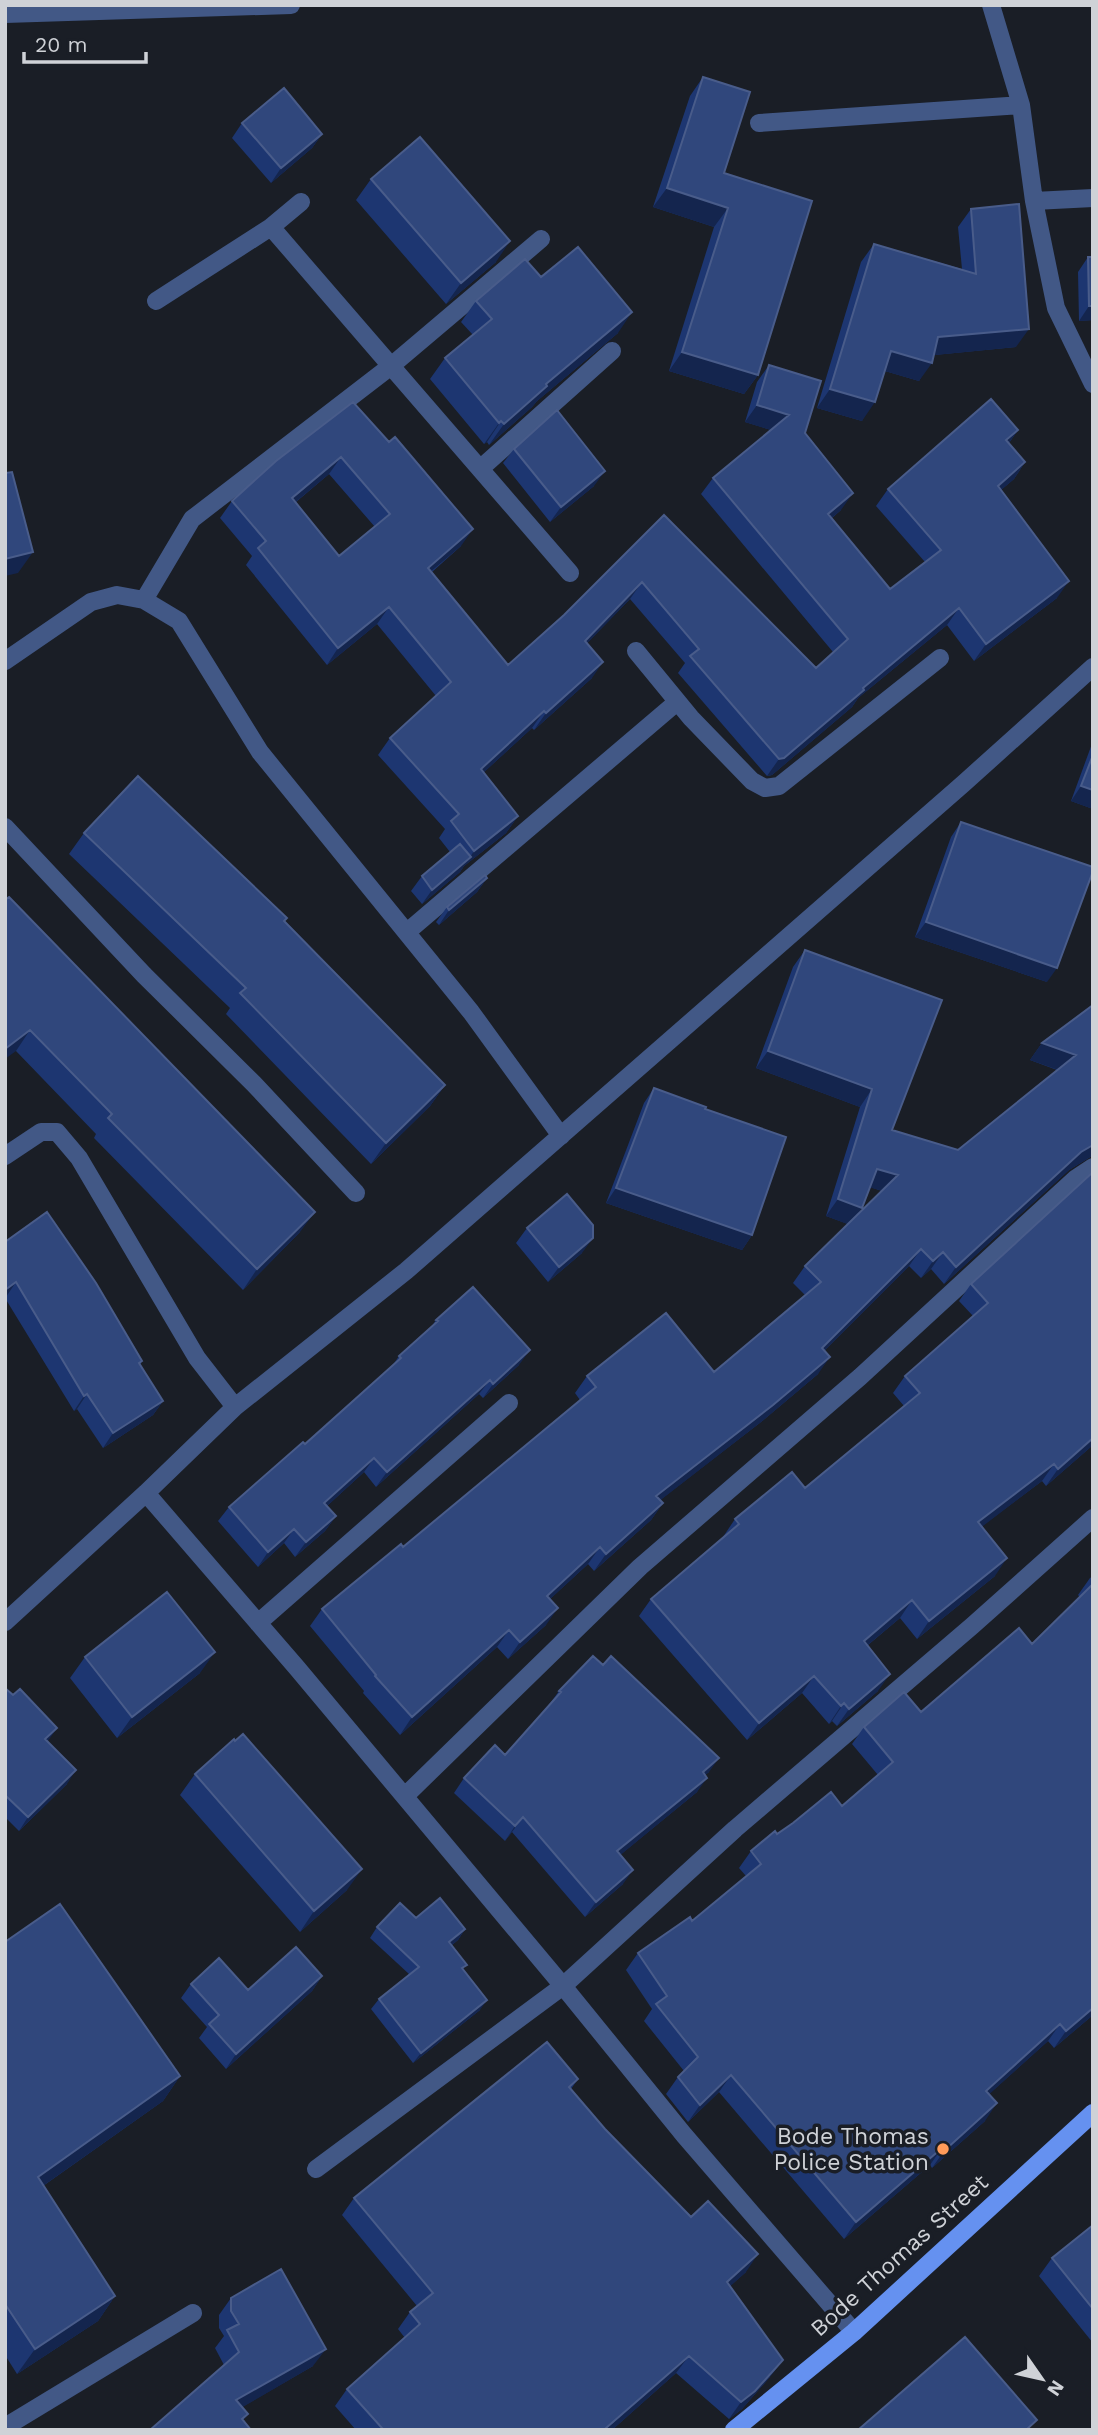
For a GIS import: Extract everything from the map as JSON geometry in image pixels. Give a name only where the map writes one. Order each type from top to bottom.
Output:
[{"type":"main road","name":"Bode Thomas Street","points":[[734,2430],[854,2332],[1093,2113]]},
{"type":"street","points":[[5,13],[291,5]]},
{"type":"street","points":[[992,5],[1021,105],[1034,201],[1056,308],[1093,384]]},
{"type":"street","points":[[759,123],[1021,105]]},
{"type":"street","points":[[1034,201],[1093,198]]},
{"type":"street","points":[[156,301],[271,227],[301,202]]},
{"type":"street","points":[[271,227],[570,573]]},
{"type":"street","points":[[144,600],[192,519],[391,366],[541,239]]},
{"type":"street","points":[[480,469],[612,351]]},
{"type":"street","points":[[5,661],[91,602],[117,595],[144,600],[179,621],[260,752],[471,1012],[561,1136]]},
{"type":"street","points":[[636,651],[677,702],[735,765],[752,781],[765,788],[779,786],[940,658]]},
{"type":"street","points":[[5,1622],[236,1407],[406,1271],[1093,667]]},
{"type":"street","points":[[407,932],[677,702]]},
{"type":"street","points":[[5,827],[144,975],[254,1084],[356,1193]]},
{"type":"street","points":[[5,1156],[41,1132],[57,1132],[79,1158],[197,1358],[236,1407]]},
{"type":"street","points":[[405,1796],[640,1567],[860,1377],[1075,1179],[1093,1167]]},
{"type":"street","points":[[258,1623],[509,1403]]},
{"type":"street","points":[[146,1493],[405,1796],[684,2135],[854,2332]]},
{"type":"street","points":[[316,2169],[563,1986],[735,1829],[972,1626],[1093,1518]]},
{"type":"street","points":[[5,2427],[193,2313]]},
{"type":"building","points":[[703,77],[750,92],[724,173],[812,201],[758,375],[682,352],[728,208],[667,188]]},
{"type":"building","points":[[284,88],[322,134],[281,168],[242,123]]},
{"type":"building","points":[[420,137],[510,241],[461,283],[371,179]]},
{"type":"building","points":[[1019,204],[1029,329],[938,337],[932,363],[891,351],[875,402],[830,389],[874,244],[976,274],[971,209]]},
{"type":"building","points":[[578,247],[632,312],[546,384],[547,386],[504,424],[501,421],[499,423],[445,358],[492,319],[476,301],[525,259],[541,277]]},
{"type":"building","points":[[1088,257],[1093,257],[1093,306],[1089,306]]},
{"type":"building","points":[[769,365],[821,381],[805,433],[853,493],[828,514],[890,589],[941,550],[888,489],[991,399],[1018,430],[1006,440],[1025,462],[998,486],[1069,581],[986,644],[959,608],[784,758],[779,759],[690,656],[699,649],[642,582],[585,641],[603,662],[481,769],[518,816],[474,851],[451,821],[459,814],[390,738],[451,682],[389,607],[338,648],[258,548],[266,541],[232,501],[276,461],[353,402],[389,442],[395,437],[473,529],[428,568],[508,665],[564,615],[664,515],[816,668],[848,639],[713,478],[789,415],[757,405]],"holes":[[[341,457],[390,514],[339,556],[292,498]]]},
{"type":"building","points":[[557,410],[605,471],[561,507],[514,449]]},
{"type":"building","points":[[12,472],[33,552],[5,559],[5,473]]},
{"type":"building","points":[[1093,755],[1093,790],[1081,786]]},
{"type":"building","points":[[138,776],[287,918],[284,921],[445,1085],[386,1143],[240,993],[246,988],[84,833]]},
{"type":"building","points":[[961,822],[1093,867],[1057,968],[926,922]]},
{"type":"building","points":[[460,844],[471,857],[432,890],[422,876]]},
{"type":"building","points":[[485,875],[487,878],[449,910],[447,907]]},
{"type":"building","points":[[9,897],[315,1212],[257,1269],[108,1118],[112,1114],[30,1030],[5,1049],[5,900]]},
{"type":"building","points":[[805,950],[942,1000],[892,1130],[958,1150],[1076,1055],[1042,1043],[1093,1005],[1093,1145],[1081,1152],[956,1267],[943,1252],[933,1261],[921,1249],[822,1348],[830,1357],[656,1496],[663,1503],[606,1554],[600,1547],[547,1596],[558,1608],[520,1642],[509,1630],[412,1717],[375,1676],[322,1609],[401,1544],[403,1547],[596,1387],[587,1376],[666,1313],[714,1372],[821,1282],[805,1266],[898,1175],[877,1169],[862,1208],[838,1199],[872,1089],[768,1051]]},
{"type":"building","points":[[654,1088],[786,1137],[752,1235],[616,1188]]},
{"type":"building","points":[[1093,1172],[1093,1438],[1058,1469],[1054,1464],[978,1522],[1007,1558],[929,1621],[912,1600],[864,1641],[890,1674],[849,1709],[844,1703],[841,1706],[814,1676],[759,1723],[651,1599],[739,1524],[735,1519],[792,1472],[805,1488],[920,1393],[905,1376],[988,1303],[971,1284]]},
{"type":"building","points":[[567,1194],[593,1225],[593,1238],[559,1267],[527,1228]]},
{"type":"building","points":[[47,1212],[96,1283],[142,1361],[139,1363],[163,1401],[113,1433],[87,1394],[84,1396],[16,1282],[5,1290],[5,1242]]},
{"type":"building","points":[[473,1287],[530,1350],[493,1384],[490,1380],[387,1472],[374,1458],[324,1503],[336,1516],[306,1542],[294,1529],[268,1552],[229,1507],[303,1442],[305,1444],[401,1358],[399,1356]]},
{"type":"building","points":[[1093,1584],[1093,2008],[1066,2031],[1060,2024],[986,2091],[997,2103],[944,2151],[942,2148],[856,2222],[731,2075],[700,2105],[678,2077],[698,2057],[656,2004],[667,1996],[638,1953],[690,1917],[692,1921],[761,1864],[751,1851],[775,1831],[777,1834],[793,1823],[831,1792],[842,1806],[893,1762],[864,1727],[904,1692],[921,1712],[1019,1628],[1032,1644]]},
{"type":"building","points":[[167,1592],[215,1652],[132,1717],[85,1657]]},
{"type":"building","points":[[593,1656],[603,1665],[611,1656],[719,1758],[703,1772],[707,1778],[617,1851],[633,1870],[596,1902],[523,1817],[515,1826],[464,1778],[495,1745],[505,1755],[561,1692],[559,1691]]},
{"type":"building","points":[[5,1688],[13,1695],[20,1689],[57,1728],[45,1739],[76,1770],[28,1817],[5,1795]]},
{"type":"building","points":[[243,1734],[362,1869],[314,1911],[195,1774]]},
{"type":"building","points":[[440,1898],[465,1929],[449,1942],[467,1965],[462,1968],[487,2000],[421,2053],[379,1999],[419,1967],[377,1927],[400,1903],[416,1918]]},
{"type":"building","points":[[60,1904],[180,2076],[38,2177],[115,2296],[35,2349],[5,2304],[5,1942]]},
{"type":"building","points":[[296,1947],[322,1976],[236,2054],[209,2024],[219,2015],[191,1984],[219,1958],[248,1990]]},
{"type":"building","points":[[547,2042],[578,2079],[569,2087],[605,2129],[691,2217],[708,2201],[758,2254],[727,2282],[783,2360],[755,2391],[741,2402],[689,2356],[606,2428],[607,2430],[380,2430],[382,2428],[347,2389],[420,2324],[410,2312],[433,2293],[354,2198]]},
{"type":"building","points":[[1093,2225],[1093,2309],[1052,2258]]},
{"type":"building","points":[[281,2269],[326,2349],[236,2400],[248,2414],[242,2419],[251,2430],[150,2430],[239,2352],[227,2330],[239,2324],[231,2311],[231,2298]]},
{"type":"building","points":[[965,2337],[1037,2420],[1026,2430],[858,2430]]},
{"type":"place","name":"Bode Thomas Police Station","points":[[943,2149]]}]
